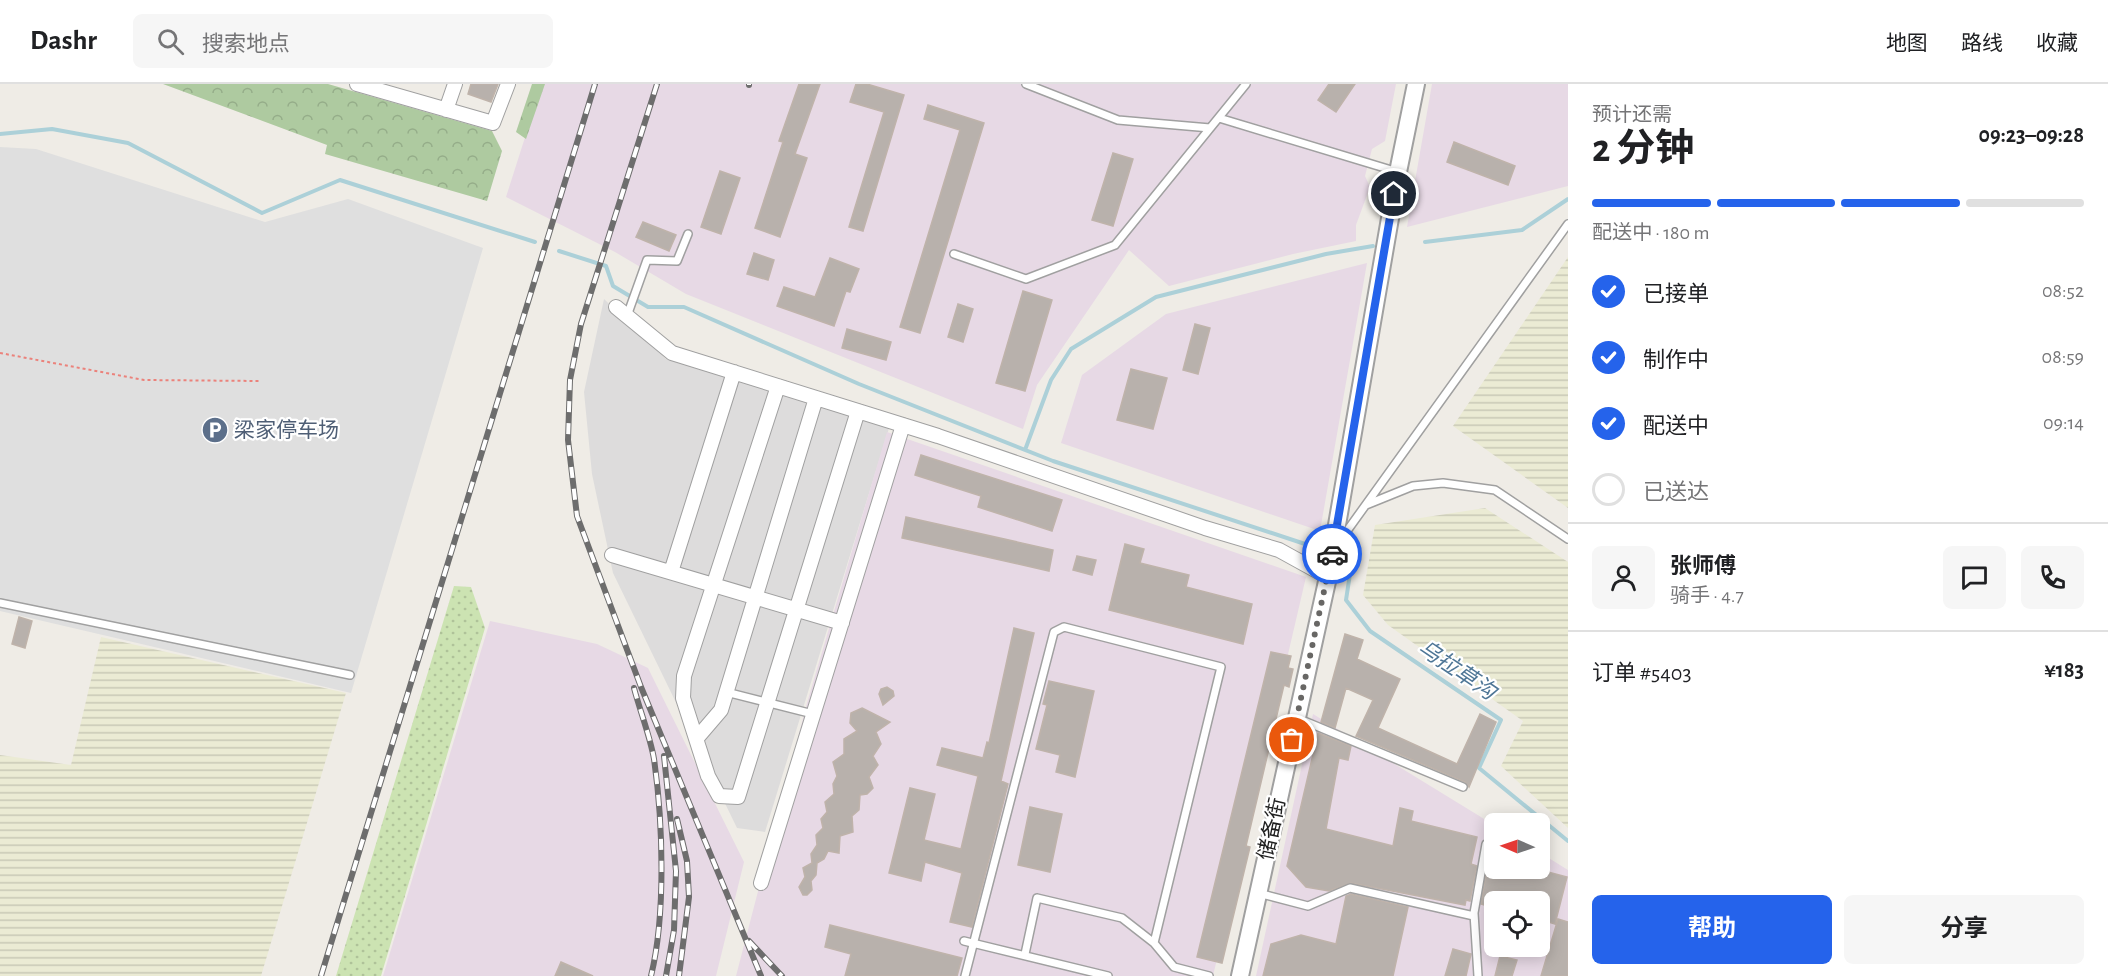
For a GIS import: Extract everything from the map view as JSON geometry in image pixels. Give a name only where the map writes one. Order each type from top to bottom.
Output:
[{"type":"street","points":[[357,84],[493,123],[508,84]]},
{"type":"street","points":[[446,110],[455,84]]},
{"type":"street","name":"储备街","points":[[1240,976],[1333,552],[1398,172],[1416,84]]},
{"type":"street","points":[[624,310],[672,353],[903,425],[1205,528],[1279,550],[1328,577]]},
{"type":"street","points":[[671,572],[734,372]]},
{"type":"street","points":[[778,386],[684,676],[683,698],[708,776],[719,796],[738,797],[858,411]]},
{"type":"street","points":[[697,738],[721,710],[816,398]]},
{"type":"street","points":[[761,883],[903,425]]},
{"type":"street","points":[[612,555],[842,623]]},
{"type":"lane","points":[[1026,84],[1118,120],[1210,128]]},
{"type":"lane","points":[[954,254],[1026,279],[1114,245],[1246,84]]},
{"type":"lane","points":[[1219,118],[1398,172]]},
{"type":"lane","points":[[1333,552],[1568,224]]},
{"type":"lane","points":[[624,310],[636,289],[647,260],[677,261],[688,234]]},
{"type":"lane","points":[[1366,505],[1413,486],[1443,483],[1495,490],[1568,539]]},
{"type":"lane","points":[[0,603],[350,675]]},
{"type":"lane","points":[[965,976],[1054,632],[1064,627],[1221,667],[1154,944]]},
{"type":"lane","points":[[726,692],[813,714]]},
{"type":"lane","points":[[1297,718],[1463,787]]},
{"type":"lane","points":[[1478,976],[1474,916],[1484,856]]},
{"type":"lane","points":[[1258,893],[1308,906],[1350,888],[1474,916]]},
{"type":"lane","points":[[1025,954],[1037,898],[1122,918],[1154,944],[1174,967],[1209,976]]},
{"type":"lane","points":[[964,941],[1108,976]]},
{"type":"path","points":[[0,353],[144,380],[259,381]]},
{"type":"shaded area","points":[[542,84],[1396,84],[1385,141],[1372,149],[1365,176],[1370,187],[1356,225],[1356,241],[1293,254],[1169,286],[1129,250],[1037,385],[1023,429],[686,294],[615,252],[506,197]]},
{"type":"shaded area","points":[[1432,84],[1568,84],[1568,186],[1407,227]]},
{"type":"shaded area","name":"梁家停车场","points":[[0,147],[36,149],[265,222],[348,199],[483,248],[351,693],[0,611]]},
{"type":"shaded area","points":[[1367,263],[1320,531],[1061,443],[1082,375],[1166,314]]},
{"type":"shaded area","points":[[604,299],[666,359],[890,425],[765,832],[737,828],[613,573],[592,474],[584,392]]},
{"type":"shaded area","points":[[887,432],[1306,577],[1213,976],[736,976],[807,703]]},
{"type":"shaded area","points":[[490,621],[597,644],[648,668],[744,862],[716,976],[383,976]]},
{"type":"shaded area","points":[[1313,714],[1484,819],[1484,879],[1550,879],[1550,859],[1568,870],[1568,976],[1256,976]]},
{"type":"green space","points":[[163,84],[328,84],[492,131],[502,151],[487,201],[325,154],[327,145]]},
{"type":"green space","points":[[532,84],[545,84],[526,139],[516,132]]},
{"type":"green space","points":[[1568,257],[1568,508],[1453,426]]},
{"type":"green space","points":[[1485,508],[1568,562],[1568,828],[1501,766],[1523,721],[1388,625],[1363,595],[1375,525]]},
{"type":"green space","points":[[454,586],[471,587],[485,628],[381,976],[336,976]]},
{"type":"green space","points":[[101,637],[346,693],[261,976],[0,976],[0,755],[71,765]]},
{"type":"building","points":[[471,84],[498,84],[491,102],[468,94]]},
{"type":"building","points":[[799,84],[820,84],[795,154],[807,158],[780,237],[755,228],[783,142],[779,141]]},
{"type":"building","points":[[856,84],[867,84],[904,95],[863,231],[849,227],[884,112],[850,102]]},
{"type":"building","points":[[1329,84],[1355,84],[1336,112],[1318,100]]},
{"type":"building","points":[[928,105],[984,123],[920,333],[900,327],[960,130],[924,119]]},
{"type":"building","points":[[1454,142],[1515,166],[1508,185],[1447,162]]},
{"type":"building","points":[[1113,153],[1133,159],[1113,226],[1092,220]]},
{"type":"building","points":[[720,171],[740,178],[721,234],[701,227]]},
{"type":"building","points":[[643,222],[676,235],[669,251],[636,237]]},
{"type":"building","points":[[754,253],[774,260],[768,280],[747,274]]},
{"type":"building","points":[[830,258],[859,269],[850,292],[846,291],[834,326],[777,306],[784,287],[815,297]]},
{"type":"building","points":[[1023,291],[1052,300],[1025,391],[996,383]]},
{"type":"building","points":[[958,304],[973,309],[963,342],[948,337]]},
{"type":"building","points":[[1195,324],[1210,328],[1198,374],[1183,370]]},
{"type":"building","points":[[847,329],[891,342],[886,360],[842,348]]},
{"type":"building","points":[[1131,369],[1167,378],[1153,429],[1117,420]]},
{"type":"building","points":[[921,455],[1062,500],[1052,531],[978,507],[981,496],[915,475]]},
{"type":"building","points":[[906,517],[1053,550],[1049,571],[902,538]]},
{"type":"building","points":[[1125,544],[1144,549],[1140,563],[1189,575],[1186,587],[1252,604],[1243,644],[1109,610]]},
{"type":"building","points":[[1077,556],[1096,560],[1092,575],[1073,570]]},
{"type":"building","points":[[19,617],[32,621],[25,648],[12,644]]},
{"type":"building","points":[[1014,628],[1034,633],[1001,781],[1008,784],[972,927],[950,922],[962,873],[925,862],[921,881],[889,873],[910,788],[935,794],[924,840],[961,849],[978,776],[937,765],[942,748],[983,758],[987,742],[989,743]]},
{"type":"building","points":[[1345,634],[1363,640],[1357,659],[1400,679],[1378,728],[1457,764],[1480,714],[1496,722],[1469,787],[1465,782],[1356,736],[1373,700],[1346,688],[1335,728],[1321,722]]},
{"type":"building","points":[[1271,652],[1291,656],[1288,668],[1293,669],[1289,687],[1284,685],[1246,846],[1250,847],[1222,963],[1197,957]]},
{"type":"building","points":[[1049,681],[1094,691],[1075,777],[1056,772],[1060,755],[1036,749],[1047,705],[1043,704]]},
{"type":"building","points":[[887,687],[893,691],[894,696],[883,705],[879,694],[881,689]]},
{"type":"building","points":[[862,708],[890,722],[876,732],[881,744],[873,756],[878,765],[869,777],[873,788],[867,794],[860,795],[859,810],[852,816],[853,832],[840,836],[839,853],[828,851],[824,859],[817,863],[816,875],[811,881],[812,890],[807,895],[803,895],[799,887],[805,877],[803,868],[812,863],[811,854],[817,845],[816,835],[823,828],[821,819],[827,812],[825,802],[834,794],[833,784],[837,776],[833,762],[844,754],[844,739],[857,731],[850,723],[851,713]]},
{"type":"building","points":[[1318,733],[1351,746],[1348,760],[1339,758],[1326,829],[1393,846],[1400,808],[1413,811],[1411,821],[1477,837],[1471,864],[1477,866],[1470,901],[1466,900],[1465,905],[1351,883],[1329,891],[1306,887],[1287,866]]},
{"type":"building","points":[[1030,807],[1062,814],[1050,872],[1018,865]]},
{"type":"building","points":[[1550,872],[1567,877],[1555,924],[1550,922],[1550,891],[1484,891],[1484,905],[1481,904],[1485,879],[1550,879]]},
{"type":"building","points":[[1351,894],[1408,907],[1393,976],[1263,976],[1271,944],[1301,935],[1336,944],[1346,896]]},
{"type":"building","points":[[1558,919],[1568,922],[1568,976],[1541,976],[1547,957],[1550,957],[1550,946]]},
{"type":"building","points":[[830,925],[962,958],[957,976],[845,976],[851,954],[825,947]]},
{"type":"building","points":[[1453,949],[1471,954],[1466,976],[1445,976]]},
{"type":"building","points":[[1500,957],[1517,960],[1512,976],[1495,976]]},
{"type":"building","points":[[561,962],[593,976],[555,976]]},
{"type":"waterway","points":[[0,134],[52,129],[128,143],[262,213],[340,180],[535,242]]},
{"type":"waterway","points":[[1425,242],[1522,230],[1568,199]]},
{"type":"waterway","points":[[1025,450],[1051,380],[1071,349],[1156,297],[1326,254],[1373,246]]},
{"type":"waterway","points":[[559,251],[606,266],[613,286],[648,307],[684,307],[859,384],[1053,461],[1305,544],[1320,554]]},
{"type":"waterway","name":"乌拉草沟","points":[[1350,574],[1346,600],[1370,631],[1501,720],[1479,768],[1568,841]]},
{"type":"railway","points":[[321,976],[595,84]]},
{"type":"railway","points":[[657,84],[581,324],[570,380],[568,440],[577,516],[641,687],[761,976]]},
{"type":"railway","points":[[634,688],[654,759],[661,839],[659,925],[651,976]]},
{"type":"railway","points":[[664,756],[676,871],[674,930],[666,976]]},
{"type":"railway","points":[[677,819],[687,861],[689,897],[679,976]]},
{"type":"railway","points":[[749,941],[782,976]]},
{"type":"way so far","points":[[1292,740],[1332,554]]},
{"type":"place","name":"梁家停车场","points":[[215,430]]},
{"type":"route","points":[[1332,554],[1394,194]]}]
